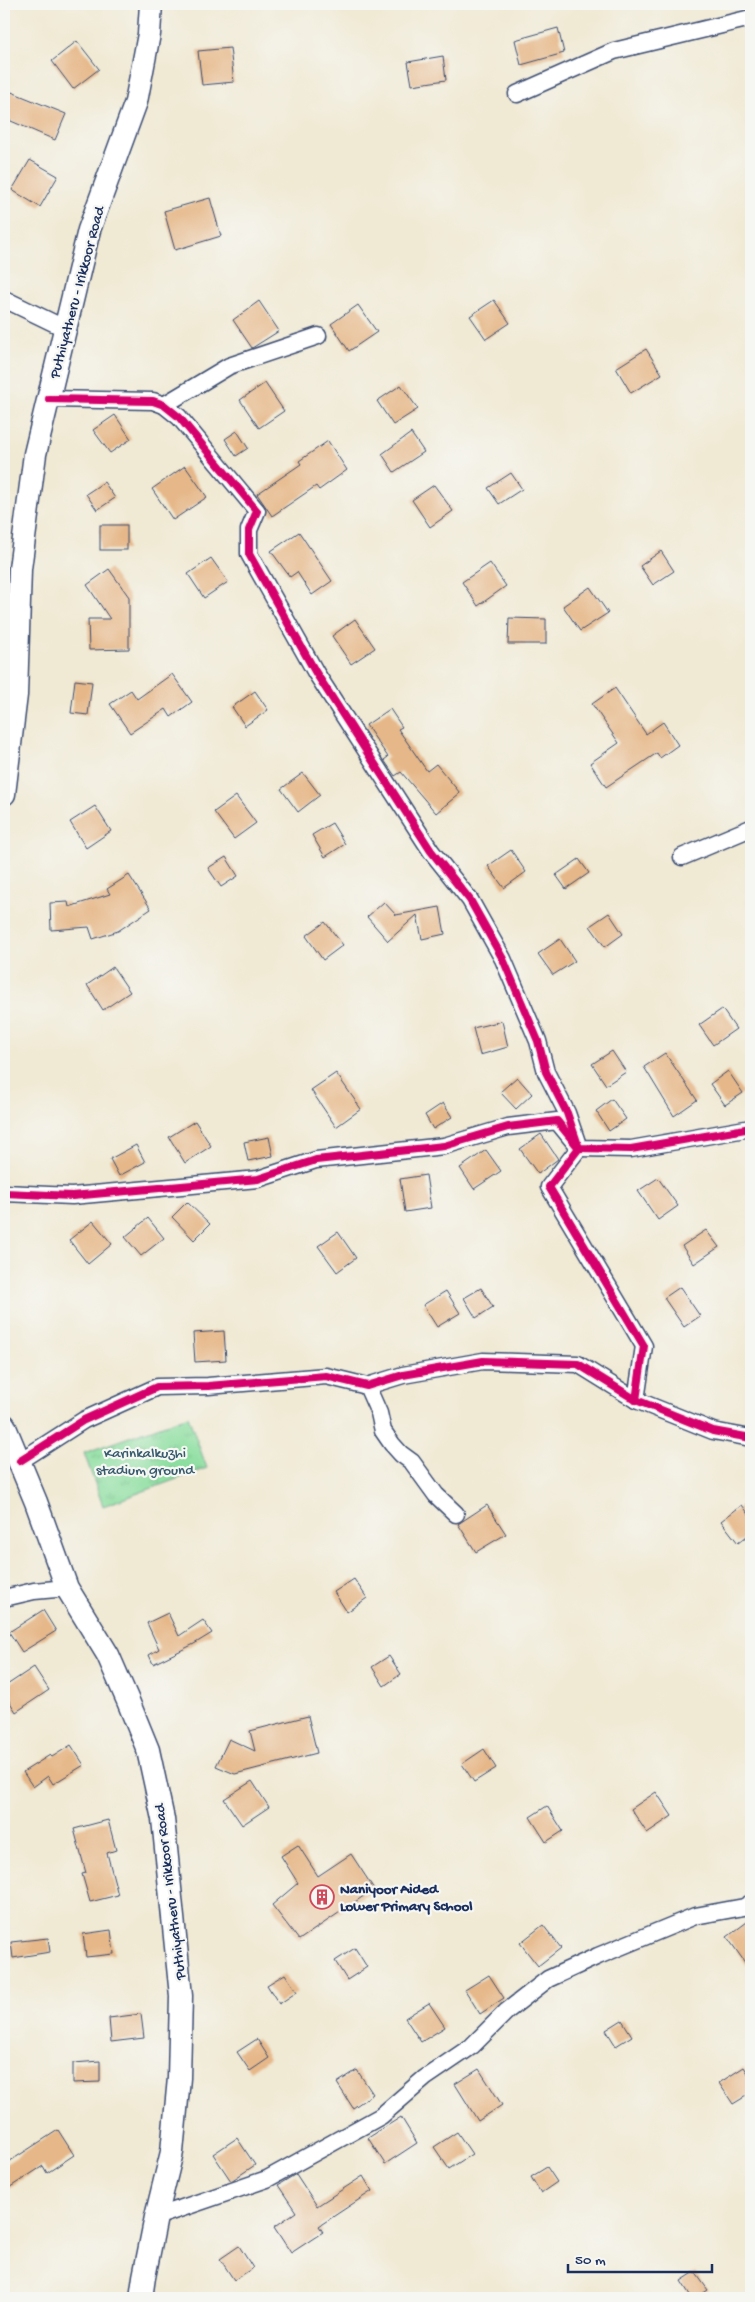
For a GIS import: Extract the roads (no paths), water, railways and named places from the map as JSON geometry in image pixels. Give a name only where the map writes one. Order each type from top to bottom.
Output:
[{"type":"main road","name":"Puthiyatheru - Irikkoor Road","points":[[4,794],[16,695],[20,569],[35,454],[89,230],[136,102],[149,34],[151,4]]},
{"type":"main road","name":"Puthiyatheru - Irikkoor Road","points":[[5,1432],[20,1461],[66,1588],[108,1655],[128,1701],[148,1750],[163,1819],[181,1996],[180,2078],[172,2152],[156,2217],[141,2298]]},
{"type":"street","points":[[517,94],[614,51],[751,18]]},
{"type":"street","points":[[4,299],[66,329]]},
{"type":"street","points":[[164,404],[229,366],[318,336]]},
{"type":"street","points":[[49,399],[153,401],[164,404],[179,417],[257,511],[248,530],[249,554],[320,680],[431,851],[470,900],[503,959],[538,1041],[546,1072],[567,1113],[579,1148]]},
{"type":"street","points":[[682,857],[751,828]]},
{"type":"street","points":[[4,1193],[72,1196],[258,1179],[316,1160],[444,1146],[508,1127],[557,1121],[579,1148],[631,1150],[751,1128]]},
{"type":"street","points":[[579,1148],[549,1187],[644,1346],[636,1400]]},
{"type":"street","points":[[20,1461],[84,1420],[157,1387],[208,1386],[326,1376],[367,1386],[403,1375],[483,1361],[578,1364],[636,1400],[713,1431],[751,1438]]},
{"type":"street","points":[[367,1386],[379,1413],[383,1431],[392,1444],[412,1462],[436,1495],[456,1514]]},
{"type":"street","points":[[4,1598],[34,1591],[66,1588]]},
{"type":"street","points":[[156,2217],[267,2178],[381,2116],[425,2078],[472,2046],[507,2011],[548,1979],[695,1916],[744,1907],[751,1903]]},
{"type":"place","name":"Naniyoor Aided Lower Primary School","points":[[322,1897]]},
{"type":"park label","name":"Karinkalkuzhi stadium ground","points":[[145,1460]]}]
